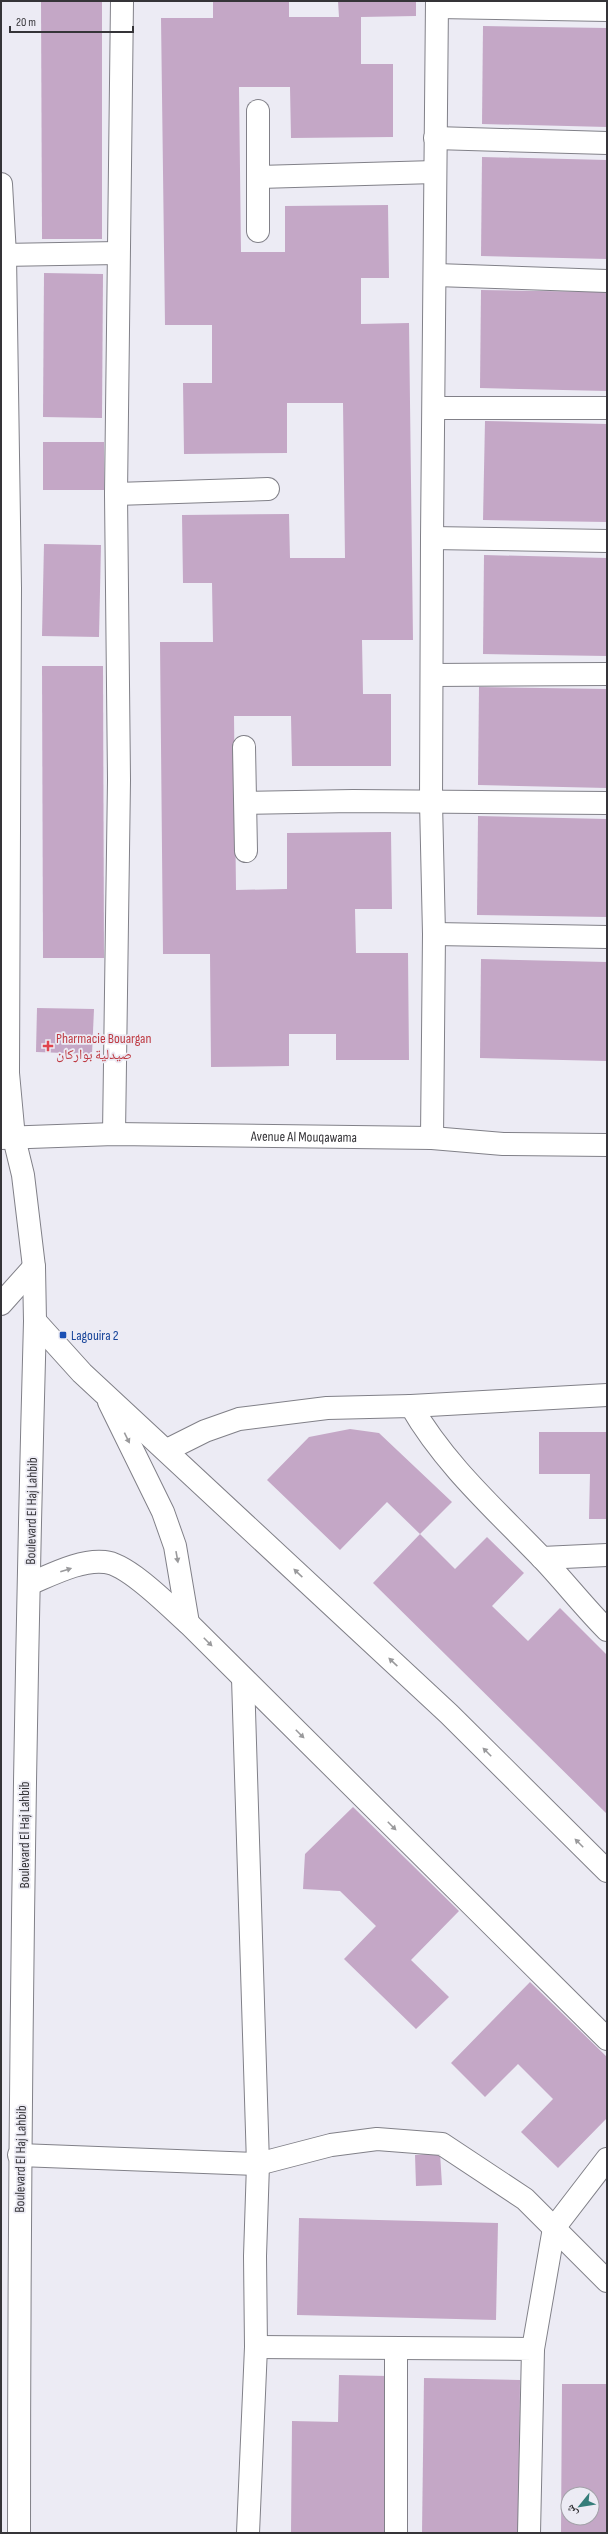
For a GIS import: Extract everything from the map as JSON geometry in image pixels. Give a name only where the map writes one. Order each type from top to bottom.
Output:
[{"type":"street","points":[[114,1134],[119,787],[116,494],[122,1]]},
{"type":"street","points":[[432,1138],[434,934],[431,802],[433,675],[432,538],[436,275],[435,138],[438,4],[607,10]]},
{"type":"street","points":[[258,111],[258,231]]},
{"type":"street","points":[[435,138],[607,143]]},
{"type":"street","points":[[259,177],[435,172]]},
{"type":"street","name":"Boulevard El Haj Lahbib","points":[[1,184],[10,588],[5,744],[8,1138],[23,1175],[34,1268],[35,1321],[19,2155],[19,2533]]},
{"type":"street","points":[[3,255],[118,253]]},
{"type":"street","points":[[436,275],[607,281]]},
{"type":"street","points":[[434,408],[607,408]]},
{"type":"street","points":[[116,494],[268,489]]},
{"type":"street","points":[[432,538],[607,541]]},
{"type":"street","points":[[433,675],[607,674]]},
{"type":"street","points":[[244,747],[246,851]]},
{"type":"street","points":[[246,803],[607,803]]},
{"type":"street","points":[[434,934],[607,937]]},
{"type":"street","name":"Avenue Al Mouqawama","points":[[8,1138],[114,1134],[432,1138],[504,1144],[607,1145]]},
{"type":"street","points":[[1,1304],[34,1268]]},
{"type":"street","points":[[35,1321],[82,1373],[103,1390],[449,1714],[607,1871]]},
{"type":"street","points":[[103,1390],[163,1512],[175,1546],[188,1623]]},
{"type":"street","points":[[167,1450],[205,1431],[239,1419],[327,1408],[410,1406],[607,1395]]},
{"type":"street","points":[[410,1406],[428,1435],[455,1468],[501,1519],[542,1558],[607,1630]]},
{"type":"street","points":[[542,1558],[607,1555]]},
{"type":"street","points":[[29,1584],[80,1566],[105,1562],[119,1567],[131,1575],[188,1623],[607,2039]]},
{"type":"street","points":[[243,1678],[258,2164],[255,2256],[256,2347],[248,2533]]},
{"type":"street","points":[[19,2155],[258,2164],[331,2145],[377,2139],[442,2144],[525,2199],[607,2281]]},
{"type":"street","points":[[529,2533],[533,2349],[554,2228],[607,2159]]},
{"type":"street","points":[[256,2347],[533,2349]]},
{"type":"street","points":[[396,2349],[396,2533]]},
{"type":"building","points":[[41,1],[102,1],[102,239],[42,239]]},
{"type":"building","points":[[213,1],[289,1],[289,17],[339,17],[338,1],[416,1],[416,16],[361,17],[361,64],[393,64],[393,137],[291,138],[290,87],[239,87],[241,252],[285,252],[285,206],[388,205],[389,278],[361,278],[361,324],[409,323],[413,640],[362,640],[363,694],[391,694],[391,766],[292,766],[291,716],[234,716],[236,890],[287,889],[287,833],[391,832],[392,909],[355,909],[356,953],[408,953],[409,1060],[336,1060],[336,1034],[289,1034],[289,1066],[211,1067],[210,954],[163,954],[160,642],[213,642],[212,583],[183,583],[182,515],[289,514],[290,558],[345,558],[343,403],[287,403],[287,453],[184,454],[183,383],[212,383],[212,325],[165,325],[161,18],[213,18]]},
{"type":"building","points":[[483,26],[607,28],[607,127],[482,124]]},
{"type":"building","points":[[482,157],[607,160],[607,259],[481,256]]},
{"type":"building","points":[[44,273],[103,274],[102,418],[43,417]]},
{"type":"building","points":[[481,290],[607,292],[607,391],[480,388]]},
{"type":"building","points":[[485,421],[607,424],[607,522],[483,520]]},
{"type":"building","points":[[43,442],[104,442],[104,490],[43,490]]},
{"type":"building","points":[[44,544],[101,545],[99,637],[42,636]]},
{"type":"building","points":[[484,555],[607,558],[607,656],[483,654]]},
{"type":"building","points":[[42,666],[103,666],[104,958],[43,958]]},
{"type":"building","points":[[479,687],[607,689],[607,788],[478,785]]},
{"type":"building","points":[[478,816],[607,819],[607,917],[477,915]]},
{"type":"building","points":[[481,959],[607,962],[607,1061],[480,1058]]},
{"type":"building","points":[[37,1008],[94,1009],[92,1054],[36,1052]]},
{"type":"building","points":[[350,1429],[379,1433],[452,1502],[420,1534],[387,1502],[340,1550],[267,1480],[309,1437]]},
{"type":"building","points":[[539,1432],[607,1432],[607,1519],[589,1519],[590,1474],[539,1474]]},
{"type":"building","points":[[420,1534],[455,1569],[487,1537],[524,1573],[492,1606],[528,1641],[560,1608],[607,1655],[607,1814],[373,1583]]},
{"type":"building","points":[[353,1807],[459,1911],[411,1960],[449,1997],[416,2029],[344,1959],[376,1926],[340,1891],[303,1889],[305,1854]]},
{"type":"building","points":[[530,1982],[607,2057],[607,2118],[558,2168],[521,2132],[553,2099],[518,2064],[485,2097],[451,2063]]},
{"type":"building","points":[[440,2153],[442,2185],[416,2186],[415,2155]]},
{"type":"building","points":[[299,2218],[498,2223],[496,2320],[297,2315]]},
{"type":"building","points":[[339,2375],[388,2376],[387,2533],[291,2533],[292,2421],[338,2422]]},
{"type":"building","points":[[424,2378],[520,2380],[519,2533],[422,2533]]},
{"type":"building","points":[[562,2384],[607,2384],[607,2533],[561,2533],[561,2526],[600,2526],[600,2486],[561,2486]]},
{"type":"place","name":"Pharmacie Bouargan صيدلية بواركان","points":[[48,1046]]},
{"type":"place","name":"Lagouira 2","points":[[63,1335]]}]
